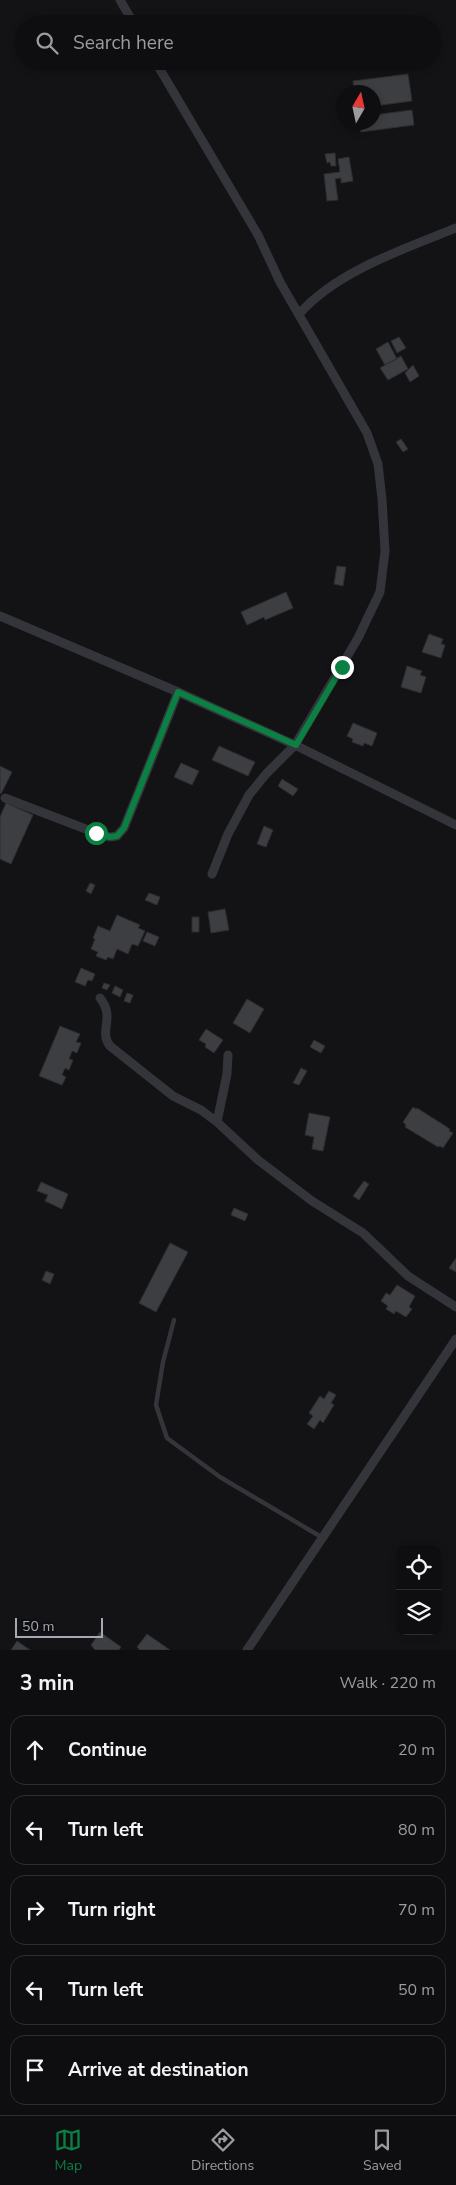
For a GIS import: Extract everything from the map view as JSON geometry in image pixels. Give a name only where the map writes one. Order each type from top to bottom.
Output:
[{"type":"street","points":[[120,0],[129,15]]},
{"type":"street","points":[[161,70],[258,234],[280,282],[367,433],[380,480],[385,551],[380,592],[350,653],[296,745],[266,774],[249,795],[228,834],[212,874]]},
{"type":"street","points":[[299,314],[311,300],[323,291],[357,272],[402,249],[456,228]]},
{"type":"street","points":[[0,616],[296,745],[456,825]]},
{"type":"street","points":[[6,798],[96,833],[110,837],[117,836],[124,828],[178,692]]},
{"type":"street","points":[[100,998],[106,1006],[108,1015],[105,1035],[106,1041],[110,1046],[173,1096],[201,1110],[217,1122],[258,1160],[312,1201],[363,1233],[408,1276],[456,1307]]},
{"type":"street","points":[[217,1122],[228,1056]]},
{"type":"street","points":[[246,1650],[456,1340]]},
{"type":"lane","points":[[174,1320],[163,1362],[156,1405],[167,1438],[220,1476],[322,1538]]},
{"type":"building","points":[[408,74],[412,101],[381,105],[381,85],[353,85],[353,81]]},
{"type":"building","points":[[412,110],[414,125],[381,129],[381,114]]},
{"type":"building","points":[[335,153],[336,166],[331,166],[330,162],[327,163],[325,154]]},
{"type":"building","points":[[349,157],[353,181],[341,183],[341,178],[335,179],[338,200],[327,201],[324,174],[340,172],[338,159]]},
{"type":"building","points":[[399,337],[406,348],[397,353],[391,341]]},
{"type":"building","points":[[388,342],[397,359],[385,365],[376,349]]},
{"type":"building","points":[[401,356],[408,369],[388,380],[380,368]]},
{"type":"building","points":[[413,365],[419,376],[410,382],[405,373]]},
{"type":"building","points":[[401,439],[408,449],[403,452],[396,442]]},
{"type":"building","points":[[337,566],[346,567],[343,586],[334,584]]},
{"type":"building","points":[[286,592],[293,608],[265,620],[264,617],[247,625],[241,612]]},
{"type":"building","points":[[429,634],[443,639],[441,644],[445,645],[441,658],[422,652]]},
{"type":"building","points":[[407,666],[422,671],[420,675],[426,677],[421,693],[401,687]]},
{"type":"building","points":[[353,723],[377,733],[372,746],[364,743],[363,746],[352,742],[353,739],[347,736]]},
{"type":"building","points":[[219,746],[255,762],[248,776],[212,760]]},
{"type":"building","points":[[181,763],[199,771],[192,785],[174,777]]},
{"type":"building","points":[[0,766],[12,772],[1,794],[0,793]]},
{"type":"building","points":[[282,779],[298,789],[293,796],[278,786]]},
{"type":"building","points":[[6,803],[33,815],[11,864],[0,859],[0,817]]},
{"type":"building","points":[[264,826],[273,830],[266,847],[257,844]]},
{"type":"building","points":[[90,883],[95,885],[91,894],[86,891]]},
{"type":"building","points":[[149,893],[160,897],[157,905],[145,900]]},
{"type":"building","points":[[225,909],[229,930],[211,933],[208,912]]},
{"type":"building","points":[[117,915],[140,925],[138,928],[145,931],[138,946],[132,944],[128,954],[117,949],[113,959],[108,957],[106,960],[96,956],[98,952],[91,949],[95,939],[93,938],[98,926],[110,931]]},
{"type":"building","points":[[192,917],[199,917],[199,932],[192,932]]},
{"type":"building","points":[[147,932],[159,937],[155,946],[143,941]]},
{"type":"building","points":[[81,968],[95,974],[92,981],[88,980],[85,986],[75,982]]},
{"type":"building","points":[[104,983],[110,985],[107,990],[102,988]]},
{"type":"building","points":[[115,986],[123,990],[120,997],[112,993]]},
{"type":"building","points":[[127,993],[133,995],[130,1003],[124,1001]]},
{"type":"building","points":[[247,999],[264,1009],[250,1033],[233,1023]]},
{"type":"building","points":[[60,1026],[80,1034],[76,1042],[81,1043],[77,1053],[72,1051],[69,1059],[73,1060],[69,1070],[65,1068],[62,1075],[66,1077],[62,1085],[39,1076]]},
{"type":"building","points":[[206,1029],[223,1040],[214,1053],[205,1047],[206,1044],[199,1040]]},
{"type":"building","points":[[314,1040],[325,1046],[321,1053],[310,1047]]},
{"type":"building","points":[[301,1068],[307,1071],[299,1085],[293,1083]]},
{"type":"building","points":[[413,1107],[450,1129],[449,1131],[453,1133],[443,1148],[438,1147],[405,1127],[406,1125],[403,1122]]},
{"type":"building","points":[[309,1113],[330,1117],[323,1151],[312,1149],[314,1137],[305,1135]]},
{"type":"building","points":[[364,1181],[369,1184],[359,1200],[353,1196]]},
{"type":"building","points":[[41,1182],[68,1194],[62,1209],[45,1201],[48,1195],[37,1191]]},
{"type":"building","points":[[234,1208],[248,1214],[245,1221],[231,1215]]},
{"type":"building","points":[[170,1243],[188,1252],[156,1312],[139,1303]]},
{"type":"building","points":[[456,1258],[456,1272],[449,1268]]},
{"type":"building","points":[[46,1271],[54,1274],[50,1284],[42,1280]]},
{"type":"building","points":[[397,1285],[415,1296],[409,1307],[412,1309],[406,1317],[396,1311],[394,1314],[386,1309],[388,1306],[381,1301],[386,1293],[390,1295]]},
{"type":"building","points":[[329,1391],[336,1395],[331,1403],[334,1405],[323,1423],[320,1420],[314,1429],[307,1424],[313,1416],[309,1413],[320,1396],[324,1399]]},
{"type":"building","points":[[100,1632],[121,1647],[119,1650],[95,1650],[91,1645]]},
{"type":"building","points":[[147,1634],[170,1650],[140,1650],[137,1647]]},
{"type":"building","points":[[17,1641],[30,1650],[11,1650]]},
{"type":"route","points":[[96,833],[110,837],[117,836],[124,828],[178,692],[296,745],[342,667]]}]
